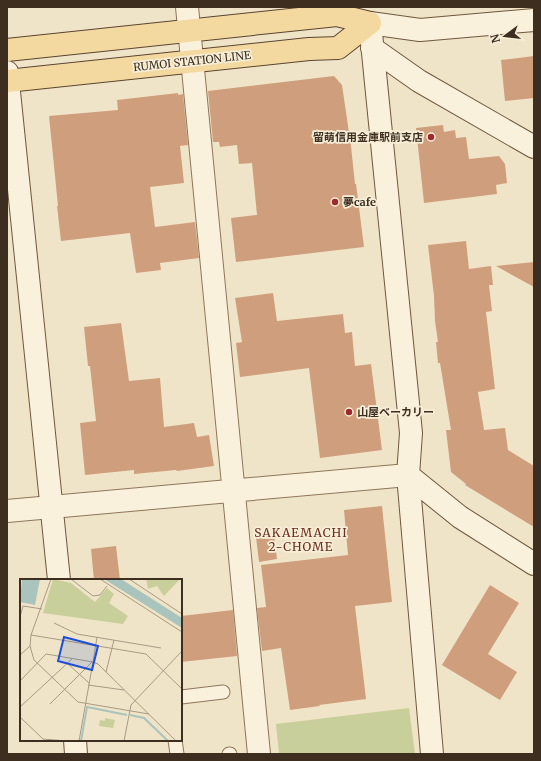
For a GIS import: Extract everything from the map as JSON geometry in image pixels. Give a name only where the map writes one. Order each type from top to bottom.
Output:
[{"type":"main road","points":[[7,50],[337,15],[369,15]]},
{"type":"main road","name":"RUMOI STATION LINE","points":[[7,78],[309,49],[338,48],[369,15]]},
{"type":"street","points":[[187,7],[259,754]]},
{"type":"street","points":[[432,754],[408,475],[411,433],[369,15],[420,30],[534,20]]},
{"type":"street","points":[[372,48],[419,81],[534,147]]},
{"type":"street","points":[[7,78],[59,579]]},
{"type":"street","points":[[7,511],[408,475],[460,517],[533,561]]},
{"type":"street","points":[[74,741],[76,754]]},
{"type":"lane","points":[[182,697],[223,692]]},
{"type":"lane","points":[[175,741],[177,754]]},
{"type":"green space","points":[[409,708],[415,754],[279,754],[276,724]]},
{"type":"building","points":[[534,56],[534,98],[505,101],[501,60]]},
{"type":"building","points":[[334,76],[342,85],[364,247],[236,262],[231,218],[257,215],[252,163],[239,164],[237,145],[220,147],[219,142],[213,142],[208,91]]},
{"type":"building","points":[[178,93],[178,95],[183,94],[188,145],[180,146],[184,183],[150,187],[155,227],[195,222],[199,258],[160,263],[161,270],[136,273],[130,233],[61,241],[49,116],[118,110],[117,100]]},
{"type":"building","points":[[443,125],[444,132],[455,130],[456,138],[466,137],[469,159],[499,156],[505,164],[507,183],[496,185],[497,194],[424,203],[416,128]]},
{"type":"building","points":[[466,241],[469,269],[491,266],[493,285],[489,285],[492,311],[486,312],[495,389],[478,392],[484,430],[505,428],[508,450],[534,466],[534,527],[465,485],[466,484],[451,472],[446,430],[451,430],[440,363],[438,363],[436,342],[438,342],[428,245]]},
{"type":"building","points":[[534,262],[534,287],[496,266]]},
{"type":"building","points":[[273,293],[277,321],[343,314],[345,333],[352,332],[355,366],[371,364],[382,450],[320,458],[309,368],[240,377],[236,343],[242,342],[235,298]]},
{"type":"building","points":[[121,323],[129,381],[160,378],[164,427],[194,423],[197,437],[209,435],[214,466],[177,471],[134,474],[134,470],[85,475],[80,423],[96,421],[84,327]]},
{"type":"building","points":[[382,506],[392,602],[355,606],[366,699],[290,710],[281,648],[262,651],[257,608],[266,607],[261,565],[348,555],[344,510]]},
{"type":"building","points":[[274,535],[277,559],[259,562],[256,537]]},
{"type":"building","points":[[116,546],[120,579],[94,579],[91,549]]},
{"type":"building","points":[[490,585],[519,603],[488,654],[517,672],[500,700],[442,665]]},
{"type":"building","points":[[233,610],[237,656],[182,662],[182,616]]},
{"type":"place","name":"留萌信用金庫駅前支店","points":[[431,137]]},
{"type":"place","name":"夢cafe","points":[[335,202]]},
{"type":"place","name":"山屋ベーカリー","points":[[349,412]]},
{"type":"district","name":"SAKAEMACHI 2-CHOME","points":[[301,539]]}]
